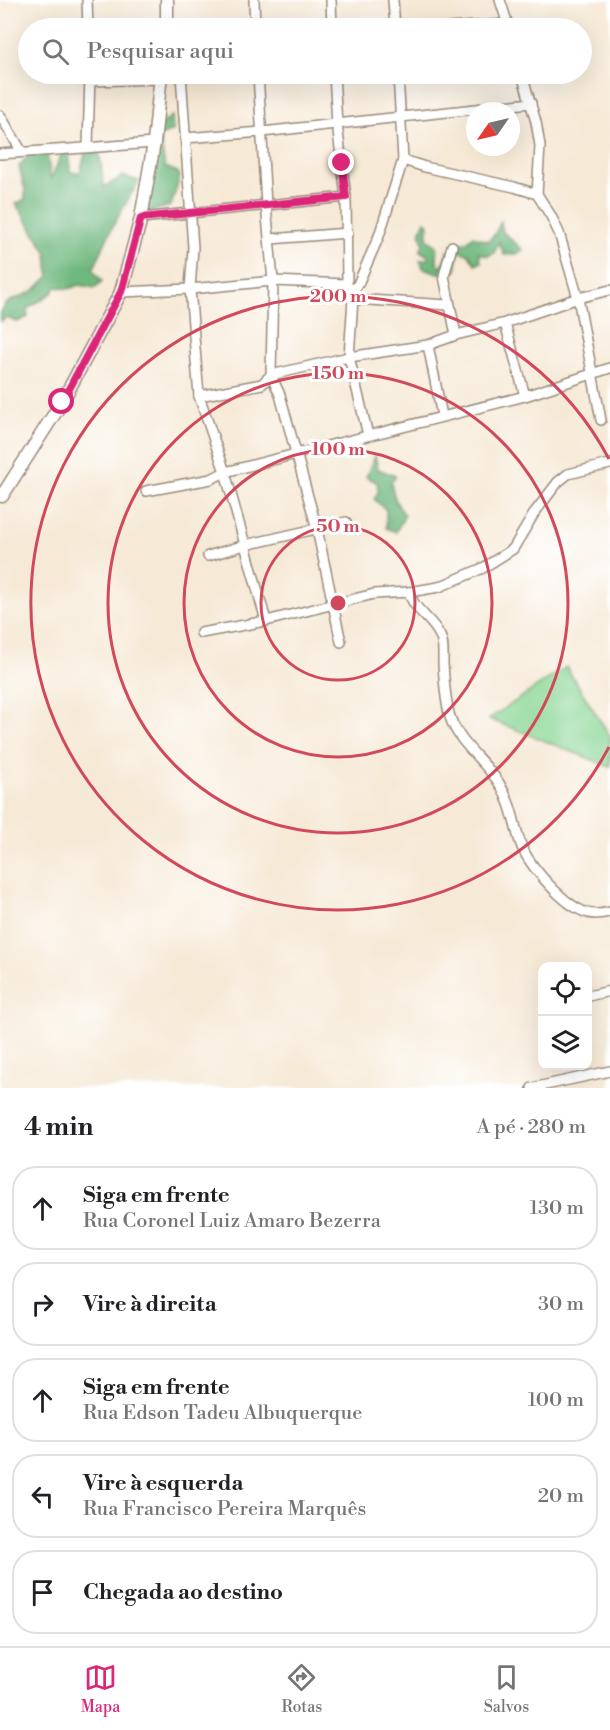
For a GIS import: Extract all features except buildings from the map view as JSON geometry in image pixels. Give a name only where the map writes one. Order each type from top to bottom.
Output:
[{"type":"street","points":[[87,0],[88,18]]},
{"type":"street","points":[[167,0],[167,18]]},
{"type":"street","points":[[254,0],[255,18]]},
{"type":"street","points":[[331,0],[332,18]]},
{"type":"street","points":[[393,0],[394,18]]},
{"type":"street","points":[[500,0],[506,18]]},
{"type":"street","points":[[88,147],[90,84]]},
{"type":"street","points":[[1,498],[62,402],[121,292],[141,218],[154,142],[160,84]]},
{"type":"street","points":[[182,84],[193,248],[190,289],[199,396],[225,472],[266,621]]},
{"type":"street","points":[[259,84],[273,281],[271,375],[280,395],[318,529],[341,642]]},
{"type":"street","points":[[335,84],[346,197],[347,284],[352,296]]},
{"type":"street","points":[[368,435],[349,357],[352,296],[379,236],[403,160],[398,84]]},
{"type":"street","points":[[525,84],[540,146],[537,194],[559,233],[578,298],[601,420]]},
{"type":"street","points":[[185,138],[531,104]]},
{"type":"street","points":[[0,115],[22,152]]},
{"type":"street","points":[[0,154],[154,142]]},
{"type":"street","points":[[403,160],[537,194]]},
{"type":"street","points":[[141,218],[346,197]]},
{"type":"street","points":[[270,239],[348,233]]},
{"type":"street","points":[[452,246],[444,276],[448,305],[456,335]]},
{"type":"street","points":[[121,292],[190,289],[273,281],[347,284]]},
{"type":"street","points":[[199,396],[262,384],[271,375],[349,357],[428,345],[610,290]]},
{"type":"street","points":[[352,296],[448,305]]},
{"type":"street","points":[[505,323],[525,396]]},
{"type":"street","points":[[428,345],[442,416]]},
{"type":"street","points":[[146,491],[211,479],[225,472],[525,396],[610,368]]},
{"type":"street","points":[[201,633],[266,621],[374,594],[439,587],[483,568],[513,549],[535,512],[558,482],[568,474],[610,464]]},
{"type":"street","points":[[208,556],[244,545],[346,522]]},
{"type":"street","points":[[409,592],[415,605],[441,638],[444,677],[451,718],[466,746],[498,782],[513,812],[520,843],[530,862],[548,885],[585,913],[597,915],[610,912]]},
{"type":"street","points":[[592,995],[610,991]]},
{"type":"street","points":[[532,1088],[610,1071]]},
{"type":"green space","points":[[172,116],[173,131],[160,136],[165,167],[178,172],[180,177],[171,206],[149,212],[147,209],[159,126]]},
{"type":"green space","points":[[86,150],[99,150],[104,187],[123,176],[139,181],[112,228],[93,270],[102,281],[95,288],[79,285],[68,289],[56,287],[52,293],[27,309],[28,317],[17,322],[7,318],[0,322],[5,305],[34,290],[49,276],[47,253],[16,204],[25,199],[19,166],[29,155],[47,154],[51,179],[61,155],[69,151],[70,172],[80,173]]},
{"type":"green space","points":[[425,221],[429,224],[427,239],[437,246],[437,264],[441,268],[448,251],[458,253],[456,270],[448,276],[423,268],[420,260],[429,259],[420,251],[423,244],[420,233]]},
{"type":"green space","points":[[501,221],[503,232],[523,250],[517,254],[504,255],[499,242],[494,253],[488,256],[479,253],[481,262],[475,264],[469,254],[459,252],[461,242],[467,242],[473,236],[488,241],[495,234]]},
{"type":"green space","points":[[375,456],[378,469],[396,476],[391,483],[394,496],[405,515],[396,532],[386,528],[386,510],[374,499],[378,492],[377,482],[366,477]]},
{"type":"green space","points":[[566,667],[610,736],[610,767],[489,719]]},
{"type":"route","points":[[62,402],[121,292],[141,218],[346,197],[342,163]]}]
